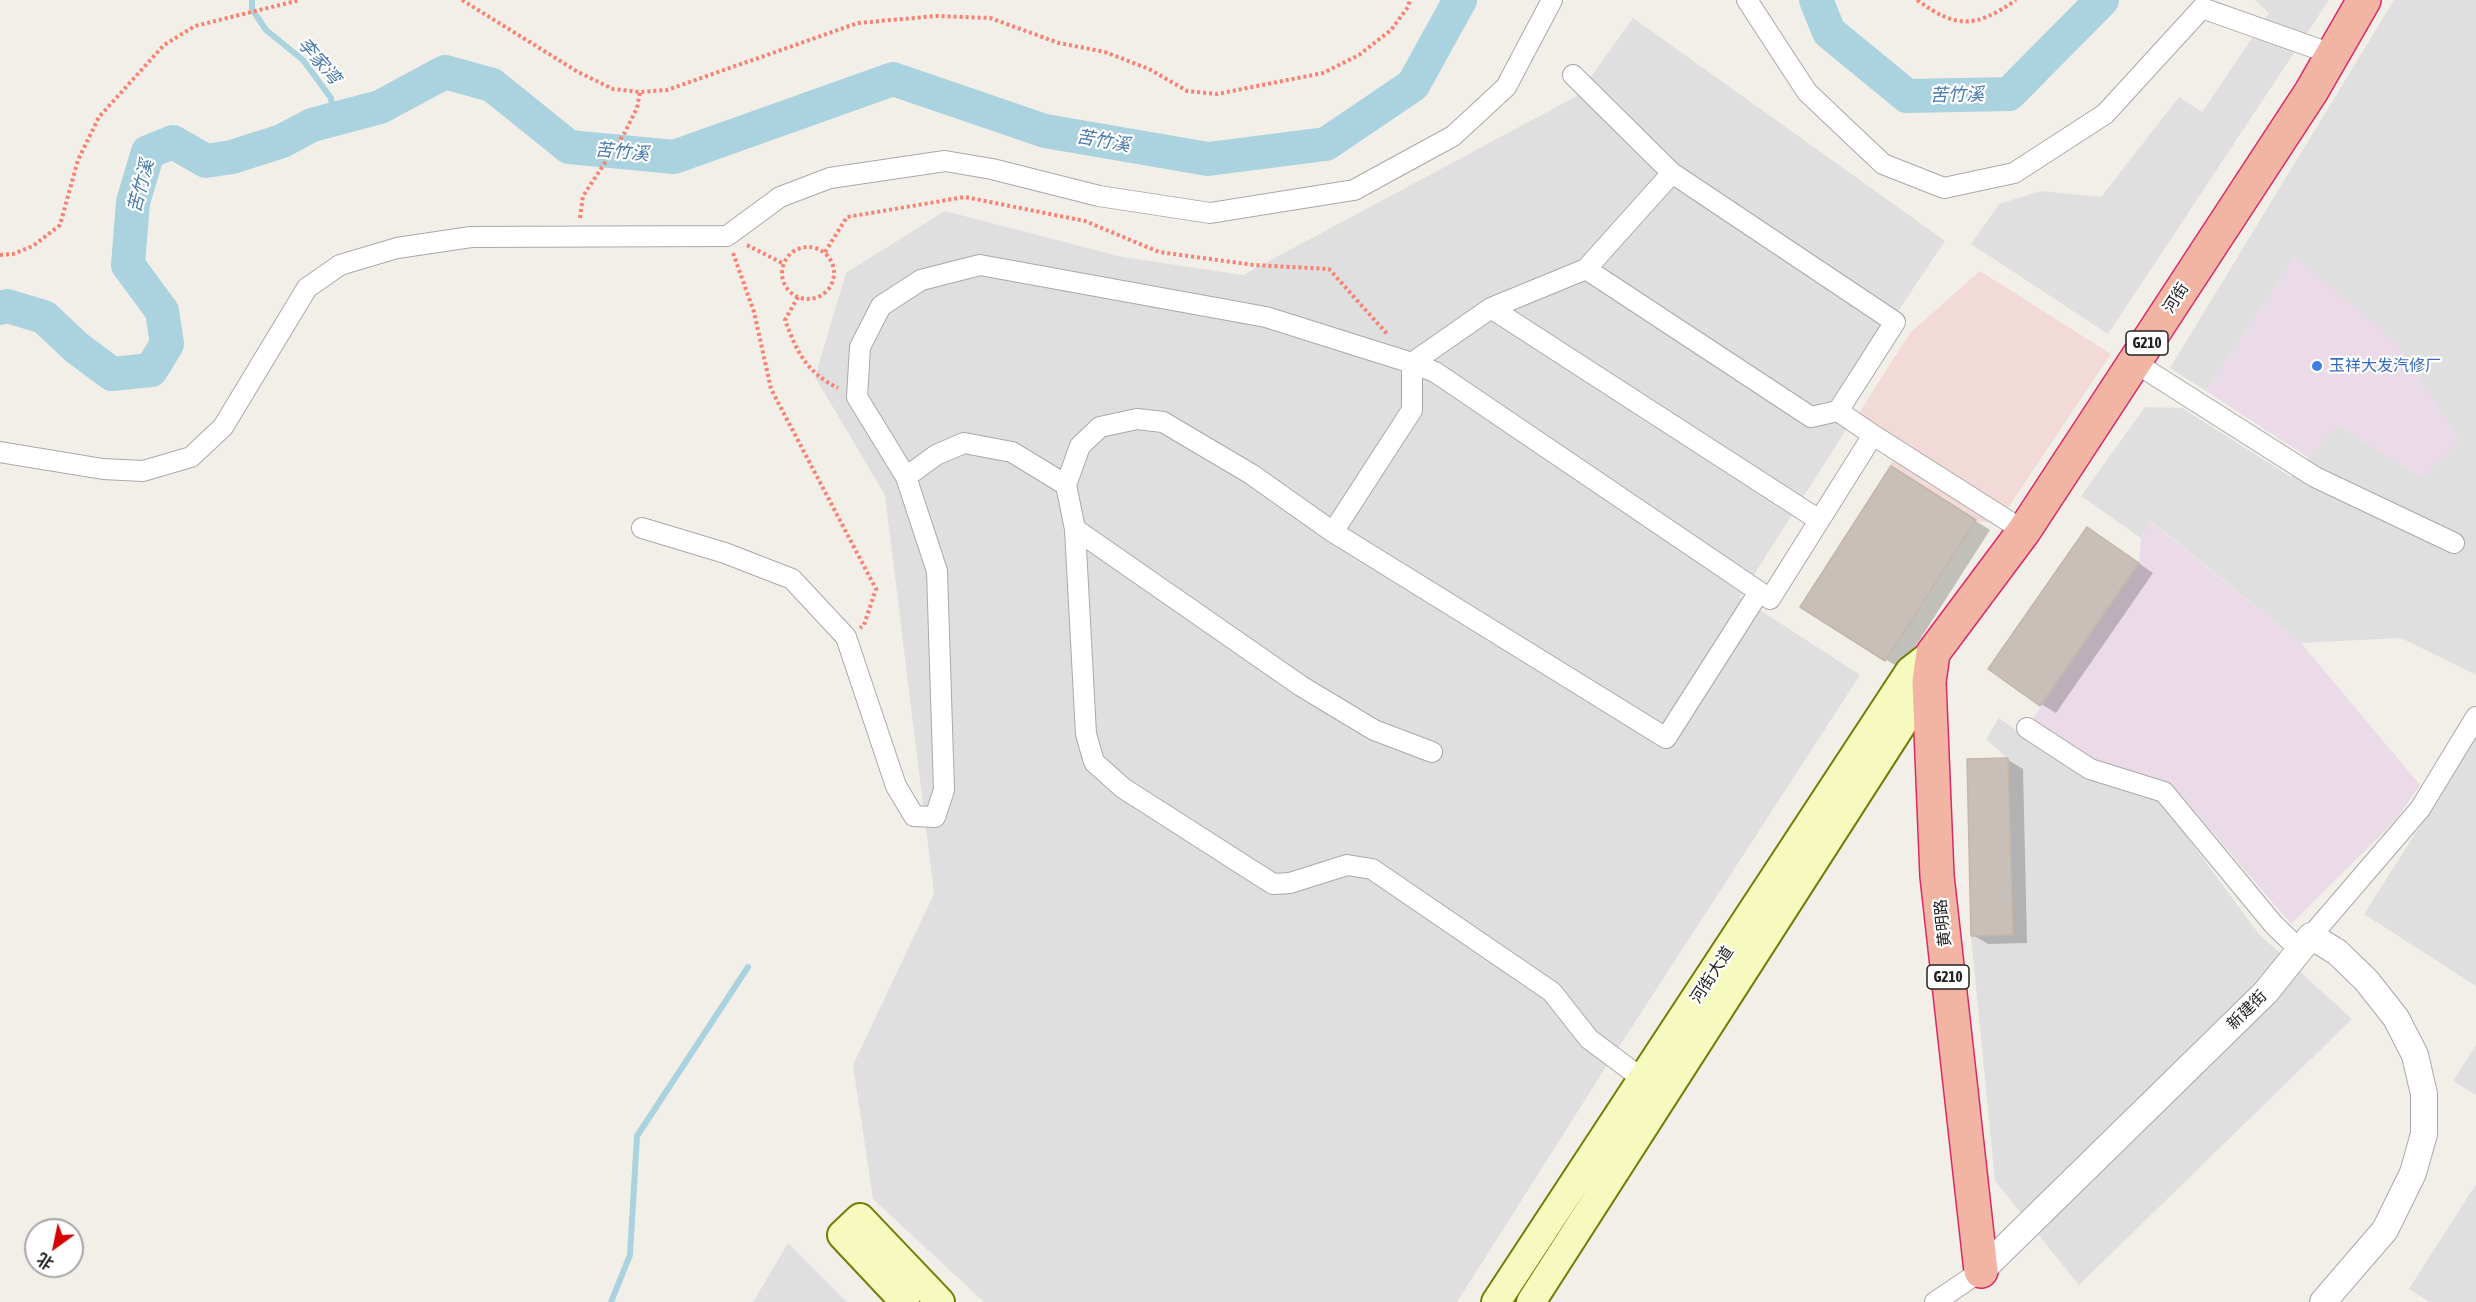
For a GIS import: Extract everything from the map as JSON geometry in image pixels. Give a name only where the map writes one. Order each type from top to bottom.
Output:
[{"type":"highway","name":"河街","points":[[1931,668],[2024,531],[2311,92],[2364,0]]},
{"type":"highway","name":"黄明路","points":[[1931,668],[1937,876],[1981,1270]]},
{"type":"main road","name":"河街大道","points":[[1496,1302],[1644,1080],[1910,671],[1931,668]]},
{"type":"main road","name":"河街大道","points":[[1531,1302],[1931,668]]},
{"type":"main road","points":[[905,1302],[842,1235],[860,1218],[940,1302]]},
{"type":"street","points":[[0,452],[103,469],[143,471],[191,457],[223,427],[307,288],[340,265],[397,248],[471,237],[727,236],[780,197],[830,177],[945,161],[1099,196],[1210,213],[1354,190],[1453,136],[1506,87],[1552,0]]},
{"type":"street","points":[[1748,0],[1807,92],[1883,164],[1944,188],[2014,173],[2105,114],[2202,8],[2332,54]]},
{"type":"street","points":[[1573,75],[1672,173],[1895,322],[1838,411],[1811,417],[1586,269]]},
{"type":"street","points":[[1412,363],[1491,308],[1586,269],[1672,173]]},
{"type":"street","points":[[642,528],[725,553],[792,579],[846,637],[896,786],[914,816],[935,817],[944,790],[937,571],[906,477],[857,397],[860,347],[881,306],[921,280],[980,265],[1266,317],[1412,363],[1435,372],[1770,599],[1873,435]]},
{"type":"street","points":[[1491,308],[1819,520]]},
{"type":"street","points":[[2134,362],[2315,477],[2454,543]]},
{"type":"street","points":[[1334,532],[1412,410],[1412,363]]},
{"type":"street","points":[[1838,411],[2024,531]]},
{"type":"street","points":[[1644,1080],[1589,1039],[1552,992],[1372,869],[1347,865],[1290,883],[1273,884],[1123,788],[1094,762],[1086,734],[1075,529],[1066,485],[1080,446],[1100,427],[1137,419],[1163,422],[1251,474],[1334,532],[1666,738],[1759,592]]},
{"type":"street","points":[[906,477],[936,455],[964,443],[1012,452],[1066,485]]},
{"type":"street","points":[[1075,529],[1301,686],[1374,730],[1432,752]]},
{"type":"street","name":"新建街","points":[[1981,1270],[2266,992],[2420,809],[2476,717]]},
{"type":"street","points":[[2027,728],[2090,769],[2164,792],[2274,925],[2306,943],[2337,952],[2366,980],[2396,1018],[2415,1055],[2424,1094],[2424,1134],[2413,1173],[2385,1230],[2323,1302]]},
{"type":"street","points":[[1935,1302],[1981,1270]]},
{"type":"path","points":[[0,255],[13,254],[33,246],[60,225],[78,160],[99,117],[164,45],[195,26],[300,0]]},
{"type":"path","points":[[462,0],[578,72],[613,89],[640,92],[667,90],[858,22],[936,16],[990,18],[1059,43],[1105,52],[1149,69],[1187,91],[1217,94],[1248,86],[1323,73],[1359,55],[1391,30],[1408,7],[1410,0]]},
{"type":"path","points":[[1917,0],[1937,14],[1971,23],[2003,9],[2016,0]]},
{"type":"path","points":[[578,237],[583,196],[624,134],[637,108],[640,92]]},
{"type":"path","points":[[825,252],[847,217],[965,197],[1085,221],[1159,252],[1254,265],[1329,269],[1412,363]]},
{"type":"path","points":[[727,236],[784,264]]},
{"type":"path","points":[[727,236],[754,312],[771,388],[876,589],[864,625],[846,637]]},
{"type":"path","points":[[810,247],[825,252],[834,266],[834,275],[828,290],[814,298],[798,297],[791,292],[783,279],[784,264],[794,251],[810,247]]},
{"type":"path","points":[[798,297],[785,320],[797,353],[823,380],[857,397]]},
{"type":"shaded area","points":[[2255,0],[2329,0],[2108,334],[1971,244],[1999,204],[2041,191],[2101,197],[2179,97],[2202,112],[2269,13]]},
{"type":"shaded area","points":[[2394,0],[2476,0],[2476,675],[2401,638],[2301,643],[2152,522],[2141,538],[2081,496],[2145,407],[2182,408],[2291,477],[2338,425],[2422,478],[2295,257],[2206,391],[2170,368]]},
{"type":"shaded area","points":[[1633,18],[1945,241],[1830,413],[1847,428],[1740,597],[1860,675],[1457,1302],[984,1302],[873,1199],[853,1065],[934,894],[885,495],[815,377],[846,273],[945,211],[1122,257],[1243,275],[1577,96]]},
{"type":"shaded area","name":"玉祥大发汽修厂","points":[[2295,257],[2395,341],[2461,441],[2422,478],[2338,425],[2309,458],[2206,391]]},
{"type":"shaded area","points":[[1980,271],[2111,354],[1997,524],[1976,521],[1885,661],[1800,607],[1902,446],[1857,416],[1910,333]]},
{"type":"shaded area","points":[[2151,522],[2301,643],[2420,785],[2394,822],[2291,924],[2172,785],[2093,764],[2032,720],[2139,564],[2141,538]]},
{"type":"shaded area","points":[[1999,718],[2049,753],[2159,799],[2258,933],[2352,1019],[2079,1285],[1995,1181],[1971,936],[2013,934],[2008,759],[1986,739]]},
{"type":"shaded area","points":[[2476,738],[2476,986],[2364,914]]},
{"type":"shaded area","points":[[2476,1045],[2476,1095],[2453,1081]]},
{"type":"shaded area","points":[[2476,1184],[2476,1302],[2430,1302],[2409,1289]]},
{"type":"shaded area","points":[[788,1243],[847,1302],[753,1302]]},
{"type":"building","points":[[1891,466],[1976,520],[1885,661],[1800,607]]},
{"type":"building","points":[[2087,527],[2139,563],[2040,706],[1988,669]]},
{"type":"building","points":[[2008,758],[2013,935],[1971,936],[1967,759]]},
{"type":"waterway","name":"李家湾","points":[[252,0],[252,9],[266,30],[303,60],[331,98],[334,119]]},
{"type":"waterway","name":"苦竹溪","points":[[0,308],[7,306],[44,317],[77,348],[112,374],[151,370],[167,344],[162,311],[128,265],[133,202],[148,152],[173,142],[206,161],[232,157],[282,141],[312,125],[380,107],[445,72],[492,85],[569,147],[674,157],[893,79],[1045,131],[1208,159],[1326,144],[1413,85],[1460,0]]},
{"type":"waterway","name":"苦竹溪","points":[[1816,0],[1829,32],[1907,96],[2009,94],[2102,0]]},
{"type":"waterway","points":[[611,1302],[630,1255],[637,1136],[748,967]]},
{"type":"place","name":"玉祥大发汽修厂","points":[[2317,366]]}]
